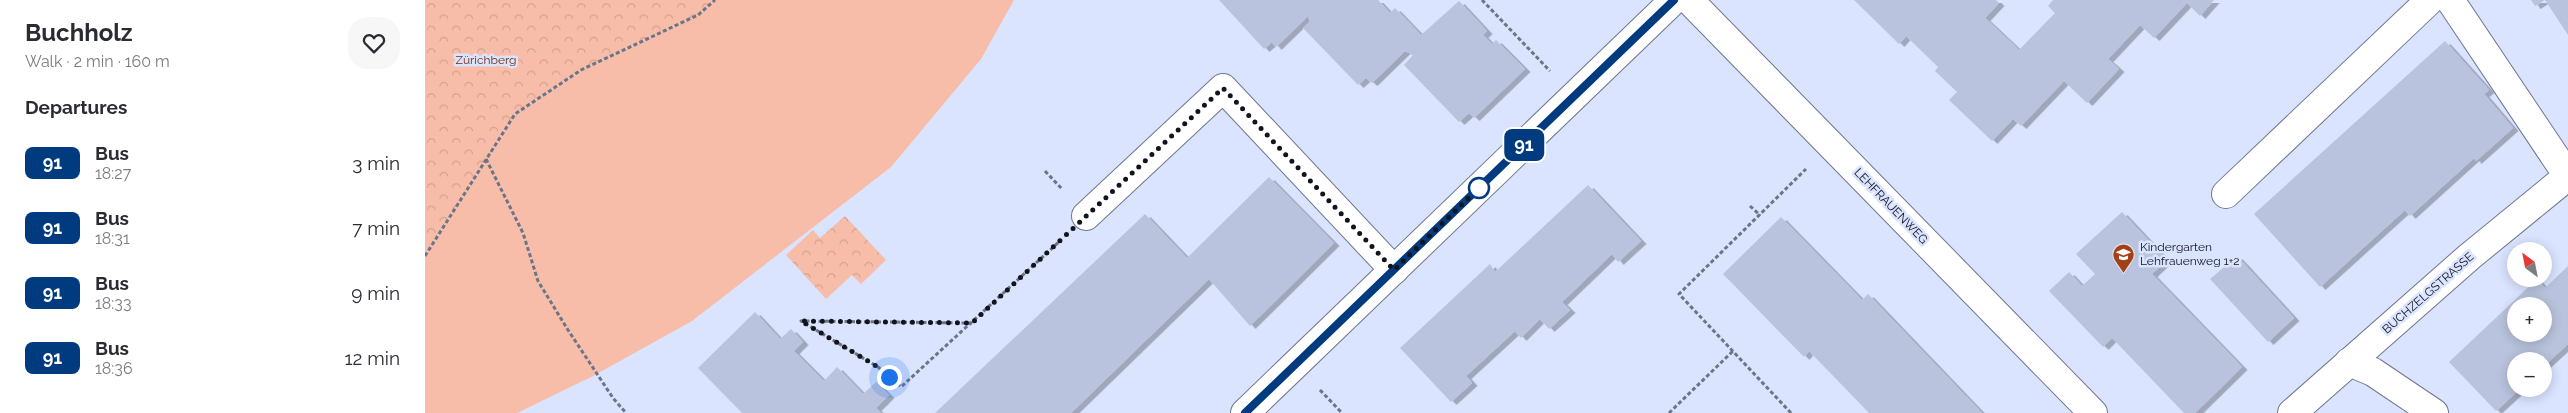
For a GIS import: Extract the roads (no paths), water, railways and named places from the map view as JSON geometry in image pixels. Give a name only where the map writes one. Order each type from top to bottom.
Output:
[{"type":"street","points":[[1245,413],[1674,0]]},
{"type":"street","name":"LEHFRAUENWEG","points":[[1689,0],[2093,413]]},
{"type":"street","points":[[2226,194],[2430,0]]},
{"type":"street","points":[[2450,0],[2568,176]]},
{"type":"street","points":[[1086,216],[1223,88],[1394,270]]},
{"type":"street","name":"BUCHZELGSTRASSE","points":[[2292,413],[2469,257],[2568,176]]},
{"type":"street","points":[[2349,362],[2373,372],[2434,413]]},
{"type":"place","name":"Kindergarten Lehfrauenweg 1+2","points":[[2124,273]]},
{"type":"park label","name":"Zürichberg","points":[[486,60]]}]
